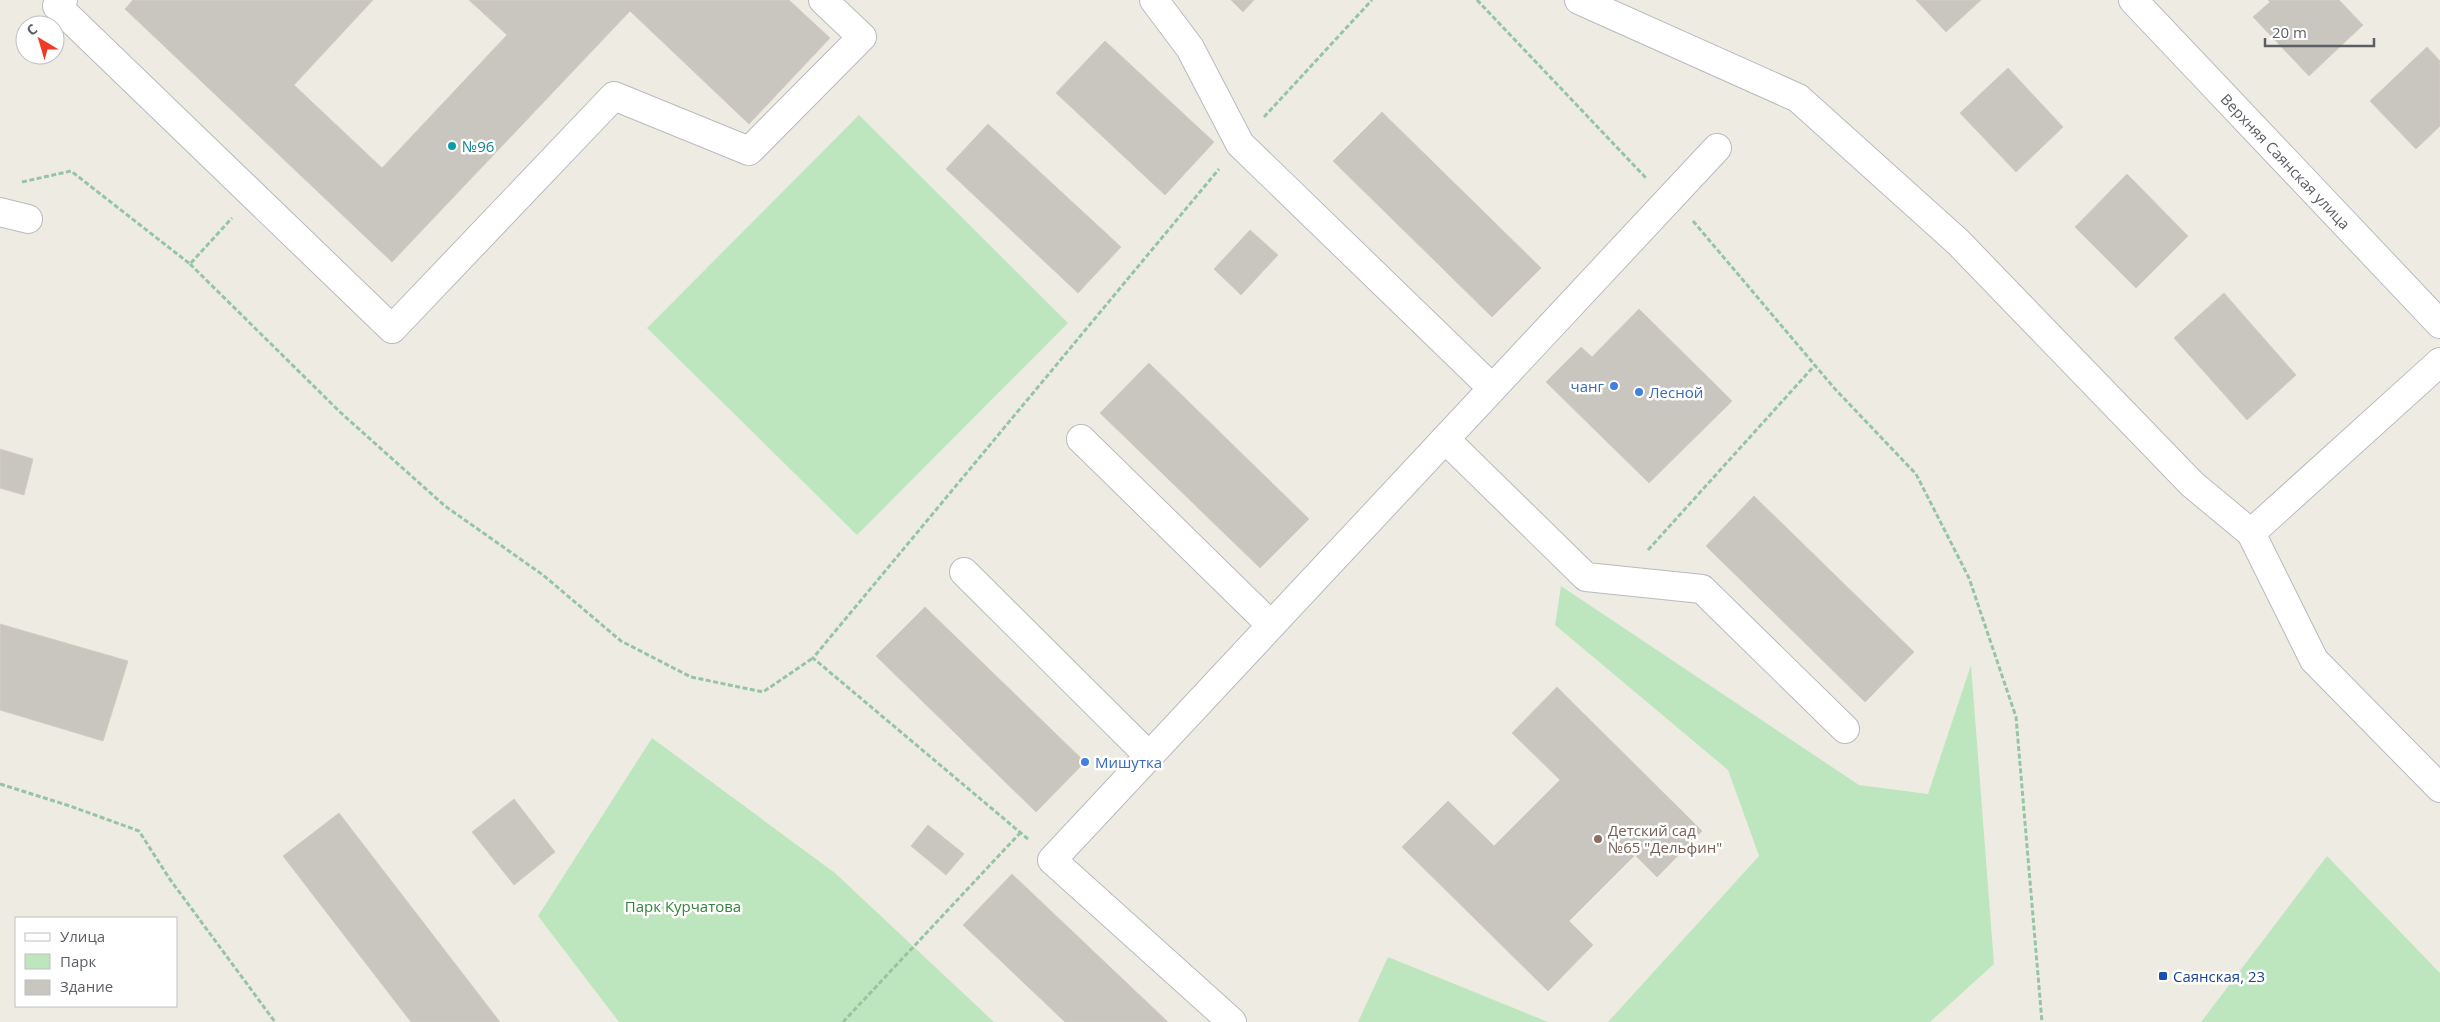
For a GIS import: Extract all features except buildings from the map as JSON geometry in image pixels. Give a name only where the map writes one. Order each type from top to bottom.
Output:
[{"type":"street","points":[[63,0],[57,6],[392,329],[614,96],[748,151],[862,37],[824,0]]},
{"type":"street","points":[[1154,0],[1190,48],[1240,144],[1492,388]]},
{"type":"street","points":[[1579,0],[1798,98],[1958,242],[2192,484],[2251,533],[2314,660],[2440,788]]},
{"type":"street","name":"Верхняя Саянская улица","points":[[2133,0],[2440,324]]},
{"type":"street","points":[[1232,1022],[1052,860],[1716,148]]},
{"type":"street","points":[[0,212],[28,219]]},
{"type":"street","points":[[2251,533],[2440,362]]},
{"type":"street","points":[[1081,439],[1271,625]]},
{"type":"street","points":[[1445,439],[1586,577],[1702,588],[1845,729]]},
{"type":"street","points":[[964,572],[1148,755]]},
{"type":"path","points":[[14,184],[71,171],[190,264],[340,412],[445,506],[544,575],[621,642],[691,677],[763,692],[813,658],[1240,144],[1310,64],[1372,0]]},
{"type":"path","points":[[1477,0],[1644,175],[1703,230],[1815,365],[1916,474],[1969,578],[2016,717],[2042,1022]]},
{"type":"path","points":[[190,264],[253,195]]},
{"type":"path","points":[[1621,580],[1815,365]]},
{"type":"path","points":[[813,658],[1052,860]]},
{"type":"path","points":[[0,784],[70,806],[139,831],[169,878],[275,1022]]},
{"type":"path","points":[[843,1022],[1020,833]]},
{"type":"green space","points":[[859,115],[1068,323],[857,535],[647,328]]},
{"type":"green space","points":[[1561,586],[1859,785],[1928,794],[1971,665],[1994,964],[1930,1022],[1608,1022],[1759,856],[1728,770],[1555,625]]},
{"type":"green space","name":"Парк Курчатова","points":[[652,738],[835,873],[994,1022],[619,1022],[538,916]]},
{"type":"green space","points":[[2327,856],[2440,973],[2440,1022],[2201,1022]]},
{"type":"green space","points":[[1388,957],[1548,1022],[1358,1022]]},
{"type":"place","name":"№96","points":[[452,146]]},
{"type":"place","name":"чанг","points":[[1614,386]]},
{"type":"place","name":"Лесной","points":[[1639,392]]},
{"type":"place","name":"Мишутка","points":[[1085,762]]},
{"type":"place","name":"Детский сад №65 \"Дельфин\"","points":[[1598,839]]},
{"type":"place","name":"Саянская, 23","points":[[2163,976]]}]
